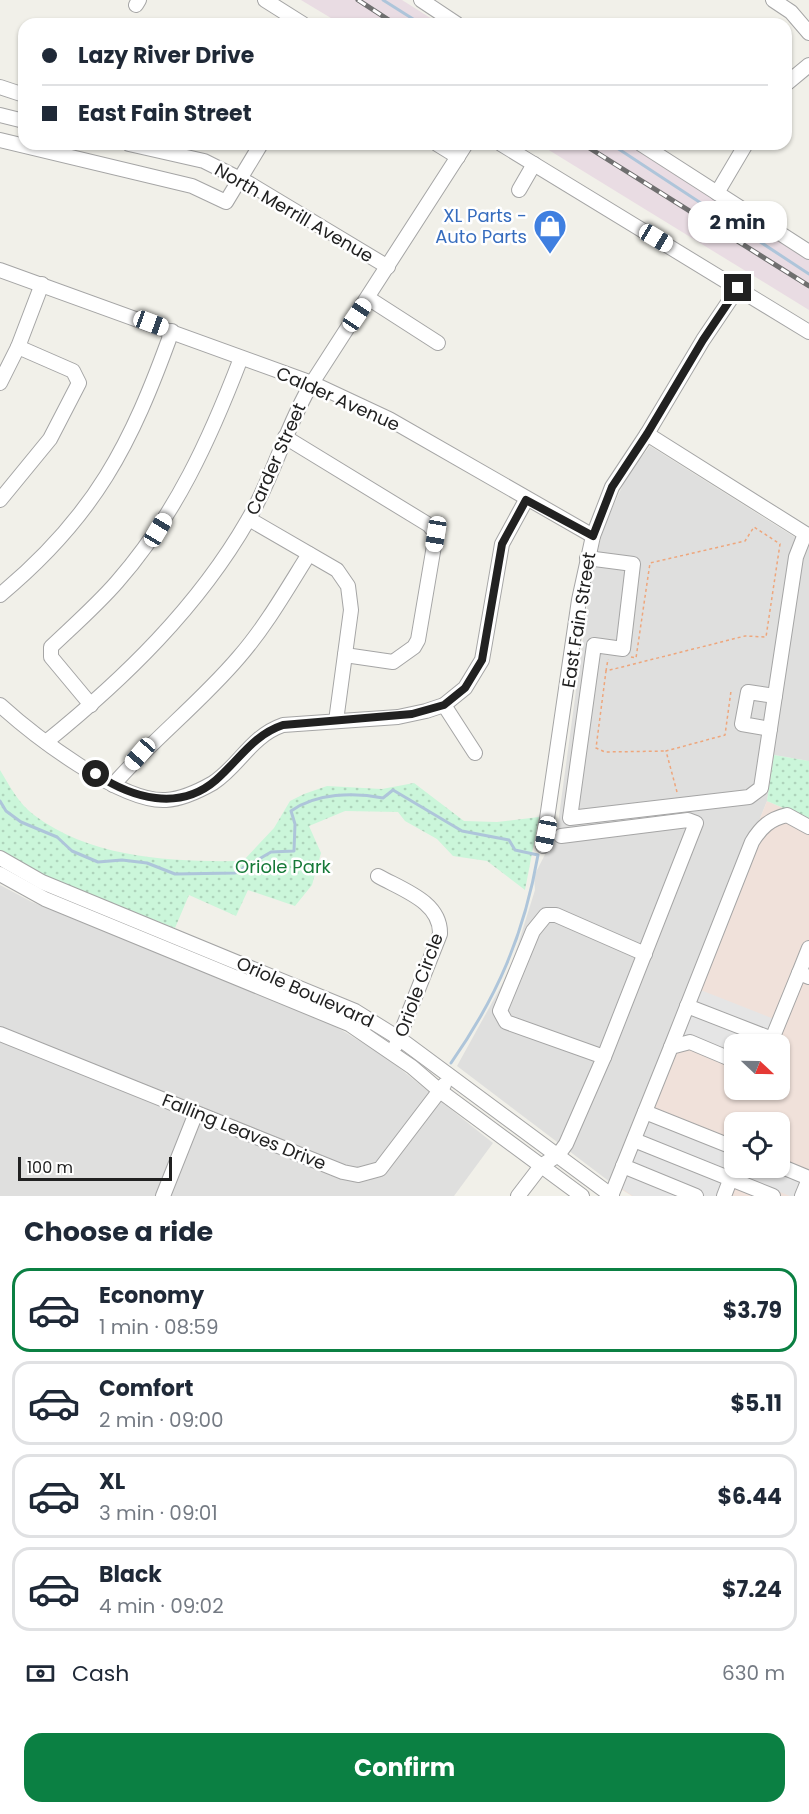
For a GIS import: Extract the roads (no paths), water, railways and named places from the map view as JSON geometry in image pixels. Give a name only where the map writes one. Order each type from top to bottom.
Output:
[{"type":"street","points":[[265,0],[289,18]]},
{"type":"street","points":[[421,0],[448,18]]},
{"type":"street","points":[[773,0],[791,12],[809,33]]},
{"type":"street","points":[[792,79],[809,65]]},
{"type":"street","points":[[0,87],[18,93]]},
{"type":"street","points":[[0,115],[18,120]]},
{"type":"street","points":[[0,140],[18,143]]},
{"type":"street","name":"North Merrill Avenue","points":[[176,150],[204,161],[241,180],[387,267]]},
{"type":"street","points":[[73,151],[192,186],[226,202],[258,150]]},
{"type":"street","points":[[447,150],[458,157]]},
{"type":"street","name":"Carder Street","points":[[46,742],[92,705],[140,660],[203,586],[249,519],[296,410],[312,383],[462,150]]},
{"type":"street","points":[[511,150],[809,332]]},
{"type":"street","points":[[650,150],[809,252]]},
{"type":"street","points":[[717,192],[742,150]]},
{"type":"street","points":[[519,190],[534,164]]},
{"type":"street","name":"Calder Avenue","points":[[0,270],[312,383],[389,419],[526,500],[593,536]]},
{"type":"street","points":[[0,383],[18,347],[42,284]]},
{"type":"street","name":"East Fain Street","points":[[543,846],[587,558],[593,536],[612,487],[647,434],[670,391],[738,288]]},
{"type":"street","points":[[368,298],[438,343]]},
{"type":"street","points":[[0,595],[56,544],[101,488],[137,423],[172,331]]},
{"type":"street","points":[[0,500],[50,439],[79,383],[73,371],[18,347]]},
{"type":"street","points":[[92,705],[51,657],[51,647],[116,583],[158,530],[194,471],[220,413],[241,357]]},
{"type":"street","points":[[549,815],[570,818],[749,797],[757,792],[763,777],[796,556],[807,535],[647,434]]},
{"type":"street","points":[[285,437],[429,525],[436,534],[421,631],[414,647],[393,662],[345,655]]},
{"type":"street","points":[[0,705],[46,742],[113,785],[143,797],[164,801],[185,796],[214,782],[268,730],[283,725],[398,717],[444,705],[465,688],[482,660],[502,544],[526,500]]},
{"type":"street","points":[[249,519],[337,570],[348,586],[351,610],[336,721]]},
{"type":"street","points":[[113,785],[140,754],[199,700],[240,656],[309,554]]},
{"type":"street","points":[[570,818],[594,645],[623,649],[633,564],[587,558]]},
{"type":"street","points":[[770,729],[742,724],[748,692],[775,696]]},
{"type":"street","points":[[444,705],[475,753]]},
{"type":"street","points":[[612,1196],[752,842],[760,828],[774,818],[787,815],[809,827]]},
{"type":"street","points":[[518,1196],[541,1166],[558,1155],[604,1057],[696,823],[688,820],[561,836]]},
{"type":"street","name":"Oriole Boulevard","points":[[0,858],[42,882],[333,1001],[400,1039],[612,1196]]},
{"type":"street","name":"Oriole Boulevard","points":[[0,874],[45,899],[315,1008],[349,1024],[392,1053],[582,1196]]},
{"type":"street","name":"Oriole Circle","points":[[378,876],[431,907],[440,922],[440,934],[400,1039],[392,1053]]},
{"type":"street","points":[[604,1057],[506,1022],[500,1011],[533,931],[546,915],[556,915],[645,954]]},
{"type":"street","points":[[774,1034],[804,975],[809,948]]},
{"type":"street","points":[[687,1006],[754,1034]]},
{"type":"street","name":"Falling Leaves Drive","points":[[0,1034],[343,1172],[358,1175],[380,1169],[451,1075]]},
{"type":"street","points":[[671,1047],[690,1042],[724,1056]]},
{"type":"street","points":[[645,1112],[724,1144]]},
{"type":"street","points":[[163,1196],[196,1113]]},
{"type":"street","points":[[634,1140],[724,1170]]},
{"type":"street","points":[[623,1166],[696,1196]]},
{"type":"street","points":[[790,1170],[809,1178],[802,1196]]},
{"type":"street","points":[[724,1196],[731,1178]]},
{"type":"street","points":[[742,1178],[773,1196]]},
{"type":"waterway","points":[[383,0],[412,18]]},
{"type":"waterway","points":[[620,150],[809,274]]},
{"type":"waterway","points":[[0,801],[6,811],[21,822],[57,837],[72,851],[98,862],[122,860],[147,863],[175,874],[235,873],[271,852],[294,851],[295,824],[291,811],[323,797],[360,795],[383,798],[393,790],[462,831],[509,840],[515,850],[538,855],[525,912],[506,964],[482,1014],[451,1063]]},
{"type":"railway","points":[[358,0],[386,18]]},
{"type":"railway","points":[[593,150],[809,286]]},
{"type":"place","name":"XL Parts - Auto Parts","points":[[550,255]]},
{"type":"park label","name":"Oriole Park","points":[[283,867]]}]
